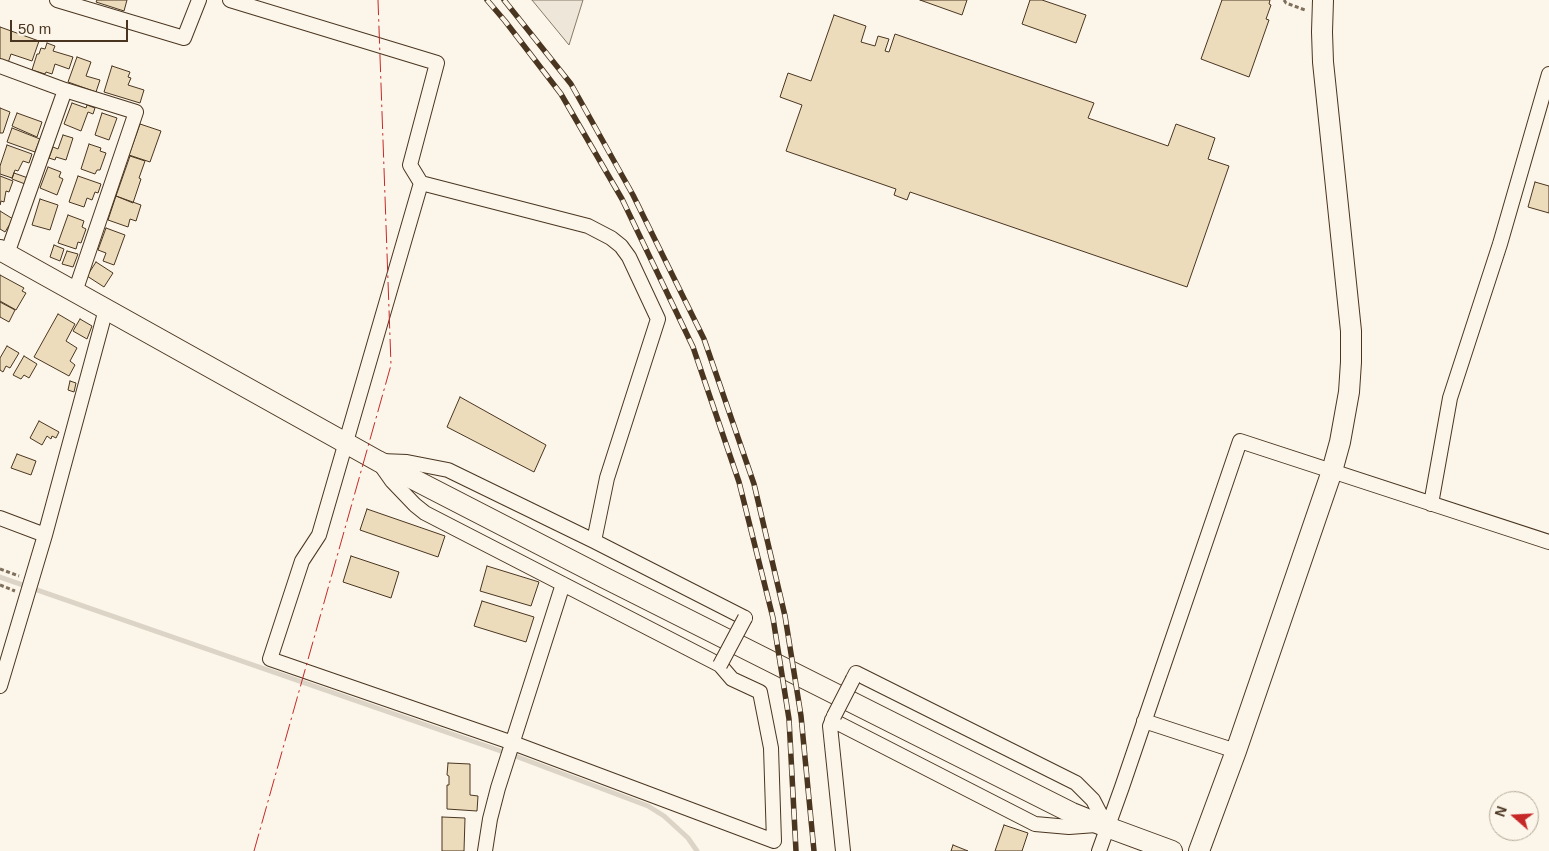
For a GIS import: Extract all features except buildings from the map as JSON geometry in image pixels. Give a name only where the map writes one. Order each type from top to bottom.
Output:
[{"type":"street","points":[[57,0],[184,38],[199,0]]},
{"type":"street","points":[[230,0],[437,63],[410,165],[421,183],[588,226],[611,238],[621,246],[629,257],[658,319],[608,478],[594,541]]},
{"type":"street","points":[[1199,851],[1236,751],[1332,472],[1340,442],[1348,396],[1351,347],[1324,71],[1323,8]]},
{"type":"street","points":[[0,66],[65,90],[136,112],[75,292]]},
{"type":"street","points":[[1431,504],[1450,398],[1500,244],[1549,74]]},
{"type":"street","points":[[65,90],[2,253],[378,460],[614,582],[1063,808],[1103,826],[1172,851]]},
{"type":"street","points":[[378,460],[392,481],[415,505],[426,513],[720,666],[732,680],[760,692],[771,748],[774,841],[511,750],[270,658],[302,561],[319,535],[421,183]]},
{"type":"street","points":[[0,686],[5,654],[31,585],[106,309]]},
{"type":"street","points":[[1099,851],[1103,826],[1144,721],[1240,441],[1549,542]]},
{"type":"street","points":[[378,460],[407,462],[448,470],[594,541],[745,618],[720,666]]},
{"type":"street","points":[[0,518],[45,535]]},
{"type":"street","points":[[485,851],[490,818],[498,788],[563,584]]},
{"type":"street","points":[[844,851],[830,726],[856,673],[1076,783],[1093,800],[1103,826]]},
{"type":"street","points":[[833,718],[1035,824],[1069,827],[1103,826]]},
{"type":"street","points":[[1144,721],[1236,751]]},
{"type":"path","points":[[1284,0],[1286,3],[1323,8]]},
{"type":"path","points":[[0,569],[31,585]]},
{"type":"shaded area","points":[[532,0],[583,0],[569,45]]},
{"type":"waterway","points":[[0,577],[518,757],[648,806],[664,816],[688,838],[697,851]]},
{"type":"railway","points":[[487,0],[561,94],[622,199],[693,347],[739,482],[773,618],[789,719],[796,851]]},
{"type":"railway","points":[[504,0],[571,84],[633,195],[704,339],[754,484],[785,616],[801,716],[814,851]]},
{"type":"power","points":[[254,851],[391,365],[378,0]]}]
